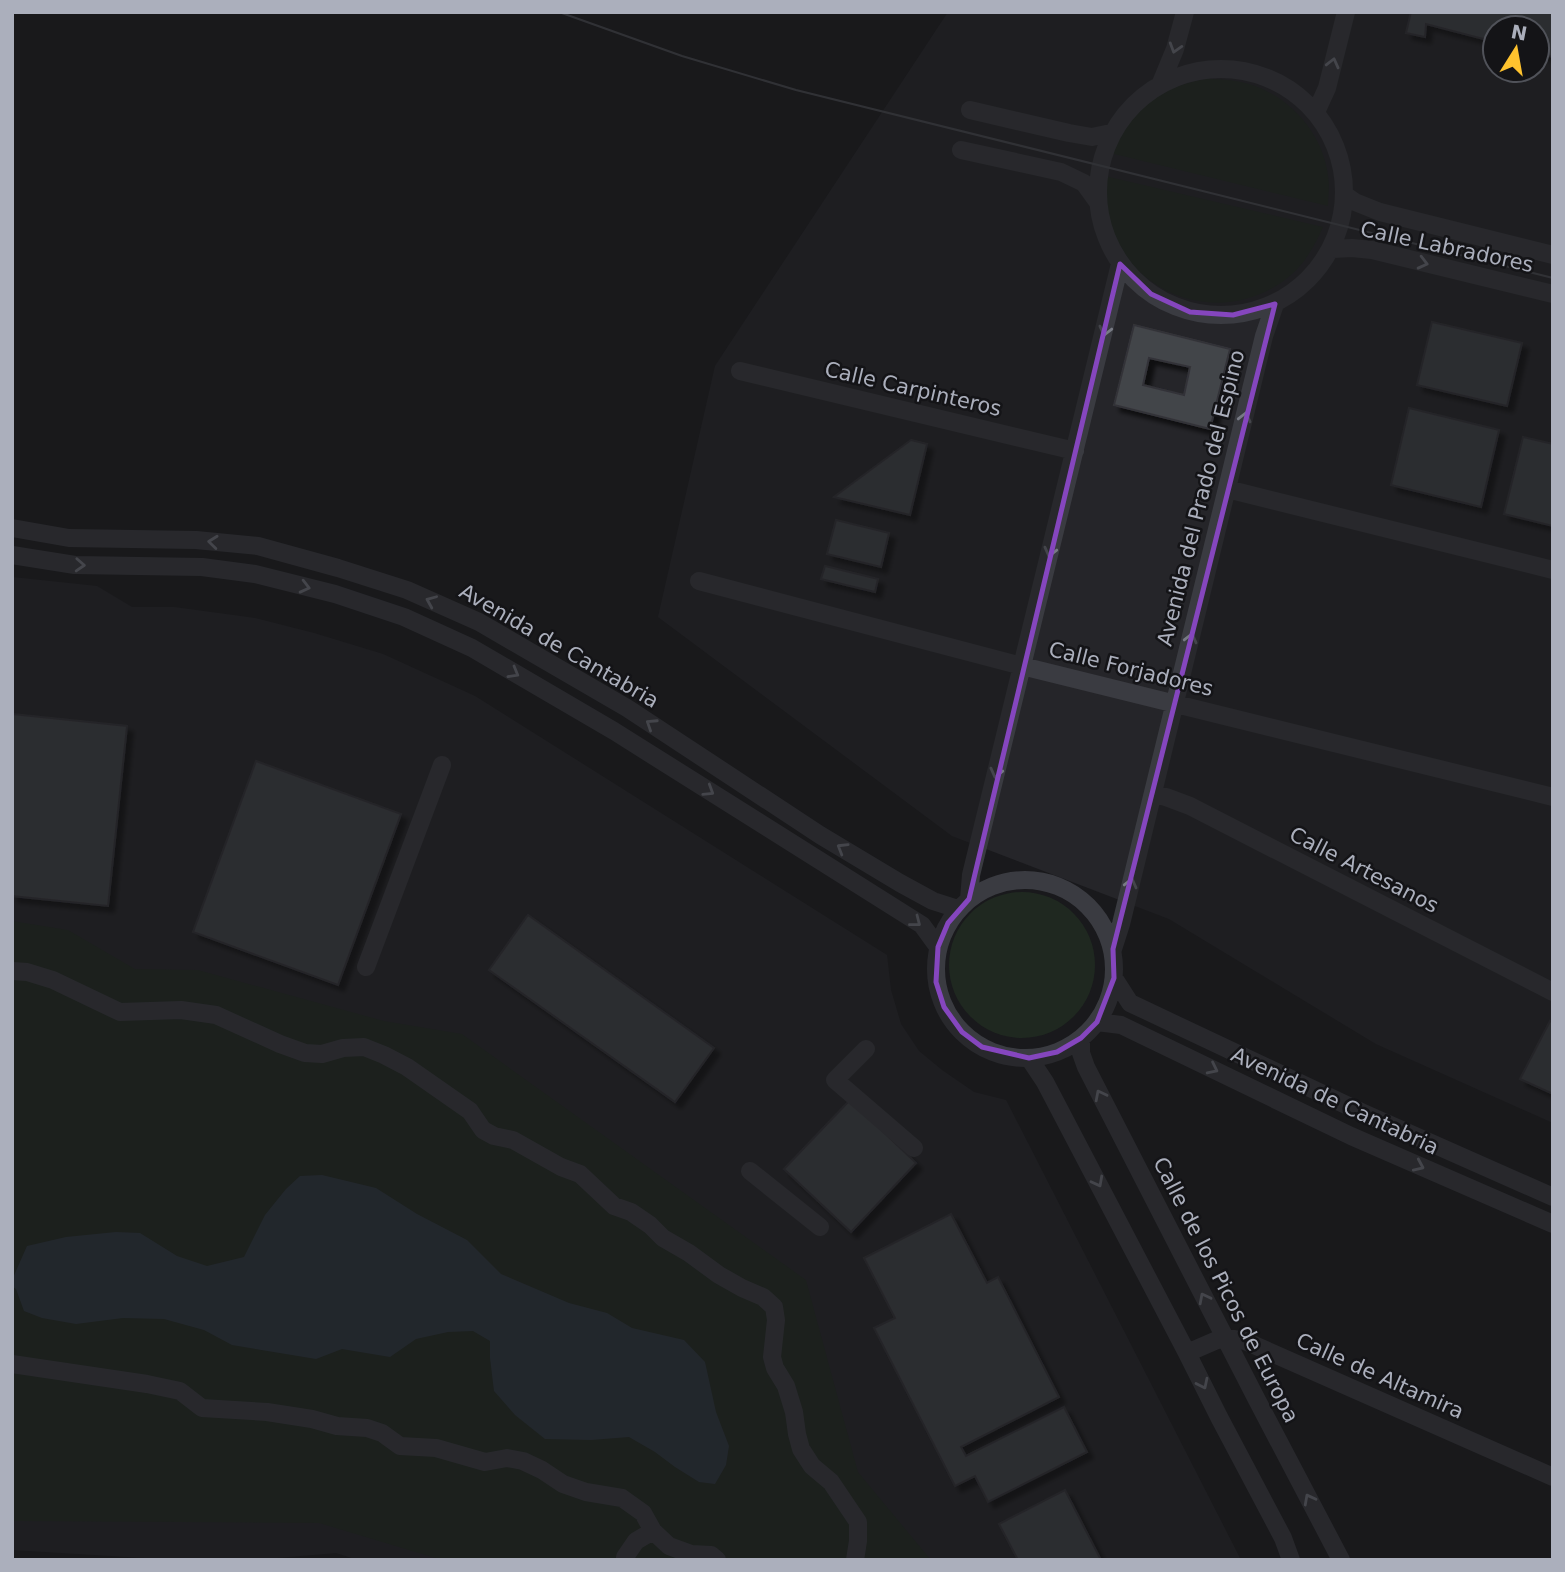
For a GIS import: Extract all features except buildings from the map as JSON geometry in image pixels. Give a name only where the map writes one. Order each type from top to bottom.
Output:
[{"type":"street","points":[[1161,83],[1175,49],[1185,12]]},
{"type":"street","points":[[1316,112],[1327,88],[1346,12]]},
{"type":"street","points":[[1201,69],[1244,70],[1283,85],[1316,112],[1338,150],[1345,195],[1343,217],[1332,249],[1307,281],[1275,304],[1233,315],[1190,312],[1151,294],[1120,264],[1104,234],[1097,201],[1099,166],[1111,133],[1133,105],[1161,83],[1201,69]]},
{"type":"street","points":[[970,110],[1092,137],[1111,133]]},
{"type":"street","points":[[961,150],[1061,172],[1084,184],[1097,201]]},
{"type":"street","name":"Calle Labradores","points":[[1345,195],[1380,212],[1553,255]]},
{"type":"street","name":"Calle Labradores","points":[[1332,249],[1371,250],[1553,294]]},
{"type":"street","points":[[964,904],[1120,264]]},
{"type":"street","name":"Avenida del Prado del Espino","points":[[1113,949],[1264,336],[1275,304]]},
{"type":"street","name":"Calle Carpinteros","points":[[740,371],[1075,451]]},
{"type":"street","points":[[1227,489],[1553,570]]},
{"type":"street","name":"Avenida de Cantabria","points":[[12,528],[69,538],[196,540],[258,546],[407,590],[479,622],[627,708],[820,835],[900,883],[933,901],[964,904]]},
{"type":"street","points":[[12,555],[75,565],[202,567],[255,574],[335,594],[404,617],[472,648],[614,731],[922,925],[938,947]]},
{"type":"street","name":"Calle Forjadores","points":[[699,581],[1022,666],[1553,797]]},
{"type":"street","points":[[366,967],[442,765]]},
{"type":"street","name":"Calle Artesanos","points":[[1153,793],[1190,806],[1553,992]]},
{"type":"street","points":[[1030,879],[1060,886],[1085,902],[1102,923],[1113,949],[1114,978],[1097,1021],[1081,1038],[1057,1052],[1029,1058],[1004,1055],[982,1047],[961,1032],[944,1007],[936,982],[938,947],[948,923],[964,904],[995,884],[1030,879]]},
{"type":"street","points":[[12,971],[53,979],[120,1012],[181,1010],[216,1015],[305,1053],[322,1054],[343,1048],[364,1047],[384,1055],[407,1067],[470,1111],[483,1130],[494,1136],[513,1140],[561,1167],[580,1174],[614,1206],[631,1212],[663,1238],[719,1275],[763,1297],[774,1307],[776,1321],[772,1357],[786,1386],[801,1449],[812,1466],[831,1482],[858,1522],[855,1560]]},
{"type":"street","name":"Avenida de Cantabria","points":[[1114,978],[1130,1003],[1361,1112],[1553,1197]]},
{"type":"street","name":"Avenida de Cantabria","points":[[1097,1021],[1121,1025],[1350,1136],[1553,1224]]},
{"type":"street","name":"Calle de los Picos de Europa","points":[[1081,1038],[1081,1053],[1086,1067],[1341,1560]]},
{"type":"street","points":[[866,1049],[835,1080],[914,1148]]},
{"type":"street","points":[[1029,1058],[1045,1082],[1187,1353],[1292,1560]]},
{"type":"street","points":[[750,1171],[820,1227]]},
{"type":"street","points":[[1187,1353],[1224,1337]]},
{"type":"street","name":"Calle de Altamira","points":[[1224,1337],[1245,1341],[1553,1477]]},
{"type":"street","points":[[12,1364],[180,1391],[202,1408],[267,1412],[313,1419],[337,1426],[367,1428],[382,1433],[400,1446],[436,1448],[485,1462],[507,1458],[523,1461],[563,1484],[586,1492],[622,1498],[643,1513],[653,1531],[669,1546],[691,1554],[711,1555],[717,1560]]},
{"type":"street","points":[[625,1560],[636,1541],[653,1531]]},
{"type":"highlighted area","points":[[1120,264],[1151,294],[1190,312],[1233,315],[1275,304],[1113,949],[1114,978],[1097,1022],[1081,1038],[1057,1052],[1029,1058],[982,1047],[962,1032],[944,1007],[936,982],[938,947],[948,923],[969,899]]},
{"type":"shaded area","points":[[948,12],[1553,12],[1553,1123],[1376,1044],[1169,919],[952,836],[658,617],[715,366]]},
{"type":"shaded area","points":[[1206,79],[1231,80],[1255,86],[1284,101],[1296,112],[1316,138],[1322,153],[1329,185],[1328,206],[1110,153],[1121,131],[1149,101],[1170,89]]},
{"type":"shaded area","points":[[1105,176],[1323,227],[1301,265],[1266,291],[1240,300],[1212,303],[1186,298],[1161,288],[1139,271],[1121,250],[1106,212]]},
{"type":"shaded area","points":[[12,577],[97,586],[132,607],[174,607],[255,618],[383,654],[475,696],[887,955],[891,990],[901,1024],[919,1051],[974,1092],[1006,1100],[1241,1560],[358,1560],[336,1553],[253,1560],[177,1560],[12,1550]]},
{"type":"shaded area","points":[[1022,892],[1050,898],[1073,914],[1089,937],[1095,965],[1089,993],[1073,1016],[1050,1032],[1022,1038],[994,1032],[971,1016],[955,993],[949,965],[955,937],[971,914],[994,898]]},
{"type":"shaded area","points":[[12,921],[68,930],[135,969],[198,970],[384,1021],[462,1034],[806,1280],[858,1472],[931,1560],[442,1560],[319,1523],[12,1521]]},
{"type":"shaded area","points":[[322,1175],[376,1188],[417,1214],[467,1240],[501,1274],[569,1303],[607,1313],[632,1328],[684,1340],[705,1362],[716,1412],[729,1446],[726,1465],[715,1484],[699,1482],[629,1437],[545,1439],[515,1415],[494,1391],[490,1341],[473,1331],[448,1332],[416,1339],[390,1357],[342,1349],[316,1359],[232,1345],[204,1330],[164,1319],[123,1318],[76,1324],[42,1318],[24,1311],[16,1289],[12,1286],[12,1280],[27,1246],[66,1237],[116,1232],[140,1233],[177,1256],[207,1266],[244,1257],[265,1215],[286,1189],[300,1176]]},
{"type":"tram line","points":[[559,12],[682,56],[796,90],[1553,278]]}]
